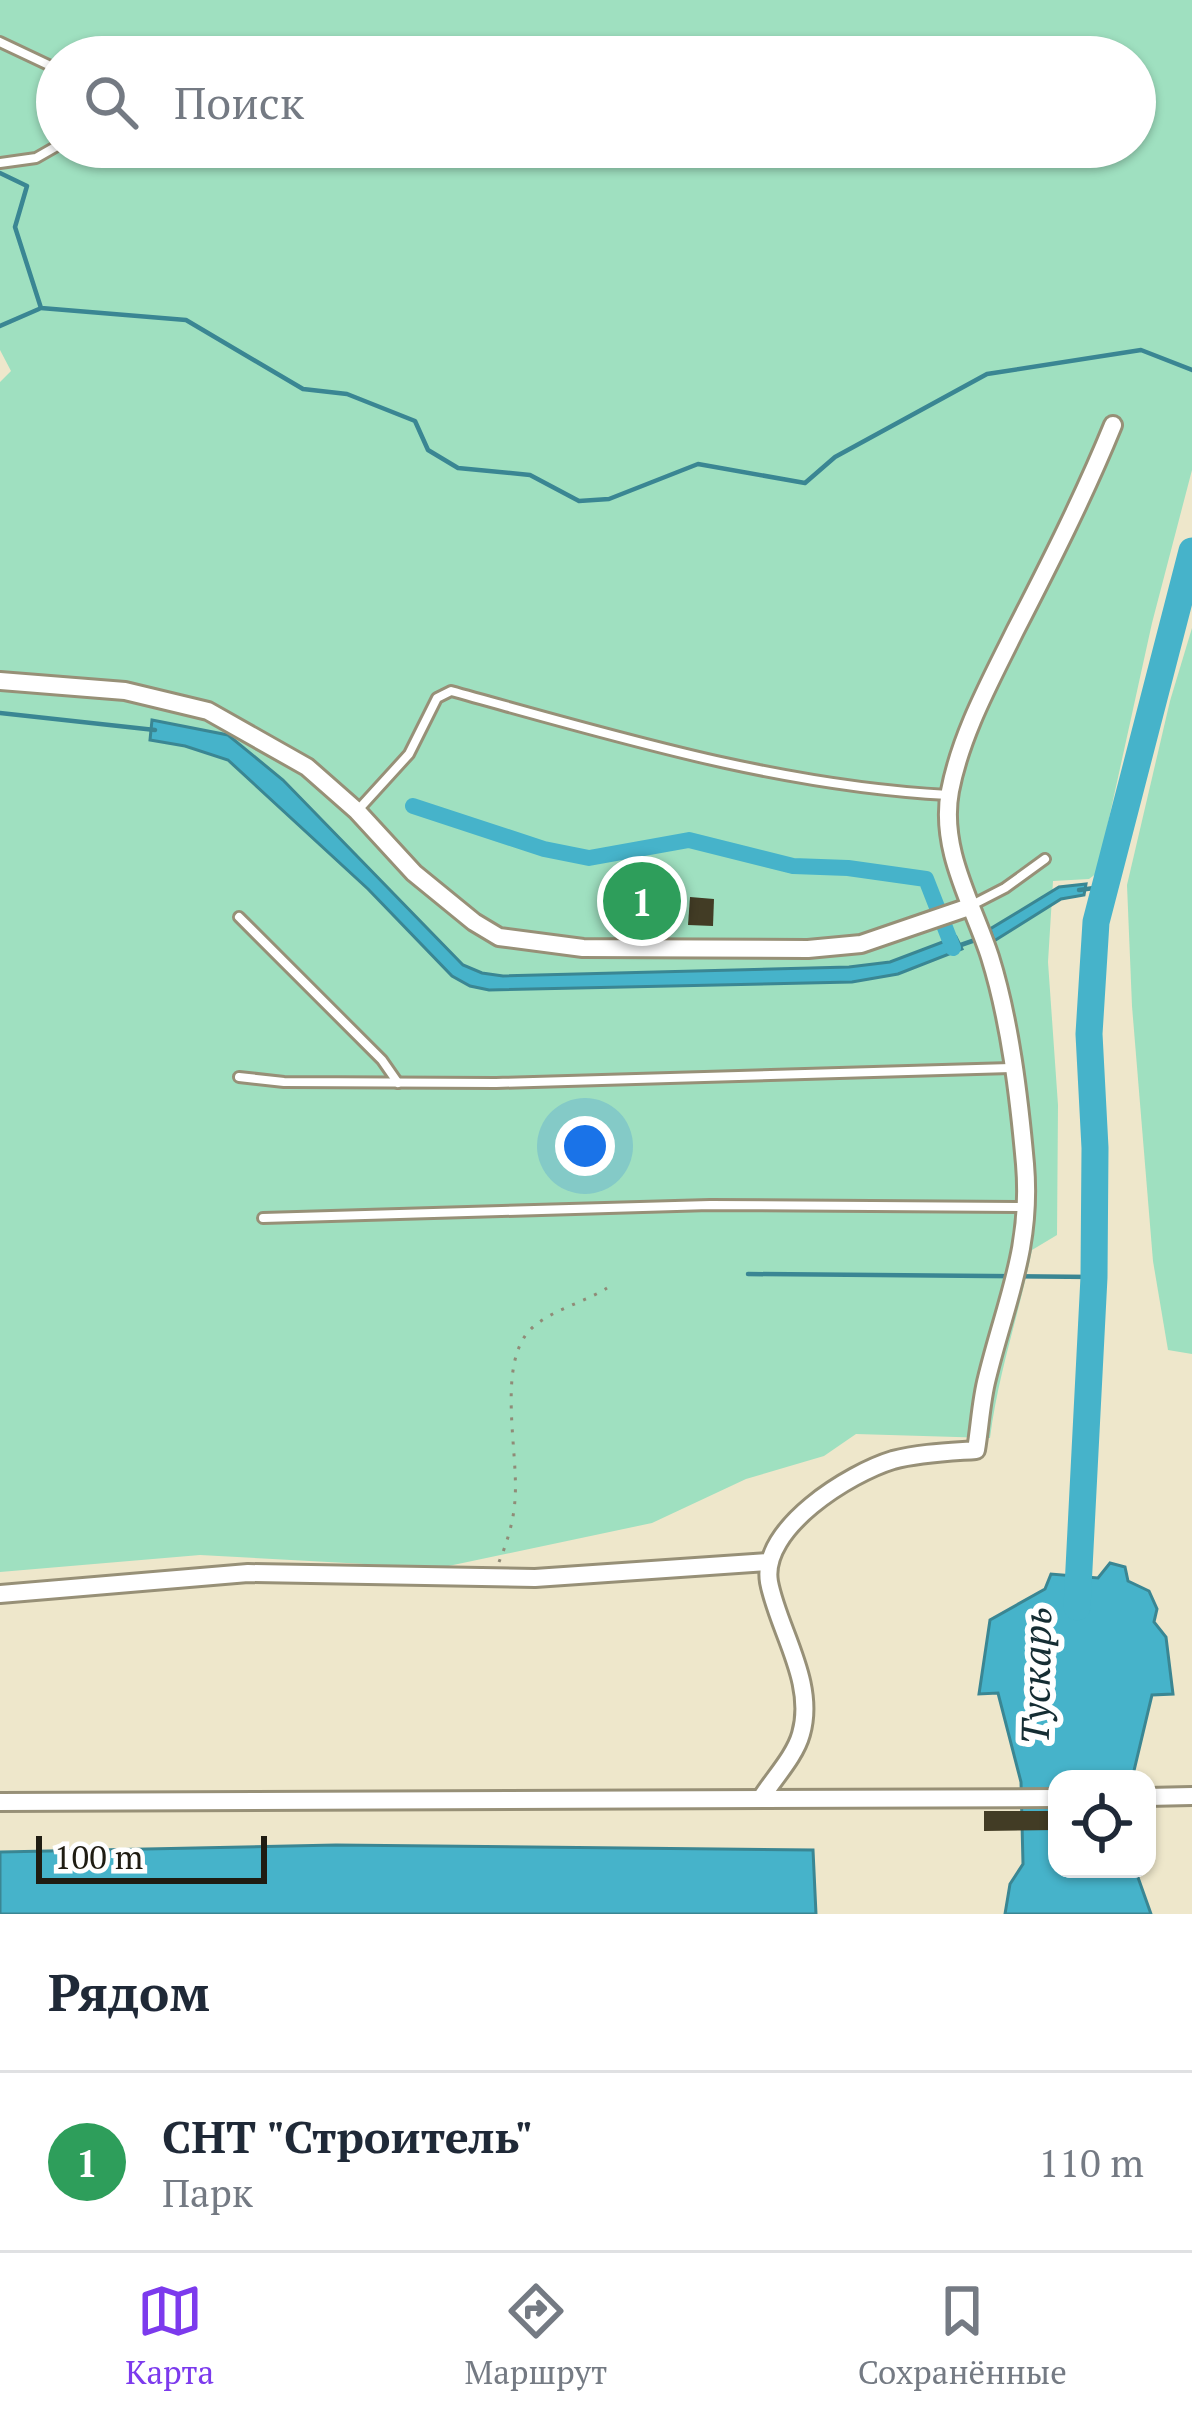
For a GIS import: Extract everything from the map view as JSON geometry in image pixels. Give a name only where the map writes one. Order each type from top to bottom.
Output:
[{"type":"street","points":[[762,1797],[801,1735],[804,1702],[769,1581],[769,1562],[785,1533],[804,1511],[842,1484],[891,1461],[976,1450],[987,1374],[1021,1263],[1026,1207],[1011,1068],[990,957],[955,863],[949,795],[984,695],[1088,486],[1113,425]]},
{"type":"street","points":[[0,681],[125,692],[208,711],[307,767],[357,811],[414,873],[499,937],[583,948],[808,949],[862,944],[968,907]]},
{"type":"street","points":[[0,1594],[248,1573],[492,1577],[769,1562]]},
{"type":"street","points":[[1156,1797],[1192,1796]]},
{"type":"street","points":[[0,1802],[1048,1798]]},
{"type":"lane","points":[[0,42],[36,59]]},
{"type":"lane","points":[[0,163],[36,158]]},
{"type":"lane","points":[[357,811],[409,754],[437,698],[451,692],[786,778],[949,795]]},
{"type":"lane","points":[[968,907],[1006,888],[1045,859]]},
{"type":"lane","points":[[239,917],[382,1060],[398,1083]]},
{"type":"lane","points":[[239,1077],[284,1082],[496,1083],[1011,1068]]},
{"type":"lane","points":[[263,1218],[710,1205],[1026,1207]]},
{"type":"path","points":[[492,1577],[506,1545],[515,1500],[512,1360],[529,1330],[607,1288]]},
{"type":"green space","points":[[0,0],[1192,0],[1192,470],[1152,623],[1097,873],[1089,879],[1053,881],[1048,962],[1058,1105],[1057,1235],[1032,1250],[990,1438],[856,1434],[824,1456],[746,1479],[652,1523],[439,1568],[200,1555],[0,1572],[0,382],[11,371],[0,350]]},
{"type":"green space","points":[[1192,628],[1192,1354],[1168,1350],[1153,1261],[1127,885]]},
{"type":"water","points":[[152,720],[228,735],[283,780],[463,965],[482,973],[849,967],[890,962],[956,937],[962,949],[898,974],[852,982],[489,990],[470,986],[452,976],[368,889],[228,760],[150,740]]},
{"type":"water","points":[[1086,884],[1084,895],[1061,899],[994,941],[990,929],[1059,887]]},
{"type":"water","name":"Тускарь","points":[[1110,1563],[1125,1567],[1128,1581],[1149,1591],[1157,1609],[1154,1622],[1166,1637],[1173,1694],[1152,1695],[1134,1770],[1048,1770],[1048,1878],[1138,1878],[1151,1914],[1005,1914],[1010,1884],[1023,1864],[1021,1782],[998,1693],[979,1694],[990,1620],[1045,1589],[1051,1574],[1098,1578]]},
{"type":"water","points":[[336,1845],[813,1850],[816,1914],[0,1914],[0,1852]]},
{"type":"building","points":[[690,897],[714,899],[713,926],[688,925]]},
{"type":"building","points":[[984,1811],[1048,1811],[1048,1830],[984,1831]]},
{"type":"waterway","points":[[0,173],[27,186],[15,227],[41,308],[186,320],[303,389],[347,394],[415,421],[428,450],[458,468],[530,475],[579,501],[609,499],[698,464],[805,483],[835,457],[987,374],[1141,350],[1192,370]]},
{"type":"waterway","points":[[0,326],[39,309]]},
{"type":"waterway","name":"Тускарь","points":[[1077,1607],[1094,1277],[1095,1148],[1089,1034],[1096,922],[1192,551]]},
{"type":"waterway","points":[[0,713],[155,730]]},
{"type":"waterway","points":[[413,806],[544,849],[589,858],[689,840],[793,866],[926,879],[953,948]]},
{"type":"waterway","points":[[1079,890],[1102,887]]},
{"type":"waterway","points":[[955,947],[978,939]]},
{"type":"waterway","points":[[748,1274],[1094,1277]]},
{"type":"place","name":"СНТ \"Строитель\"","points":[[642,901]]}]
